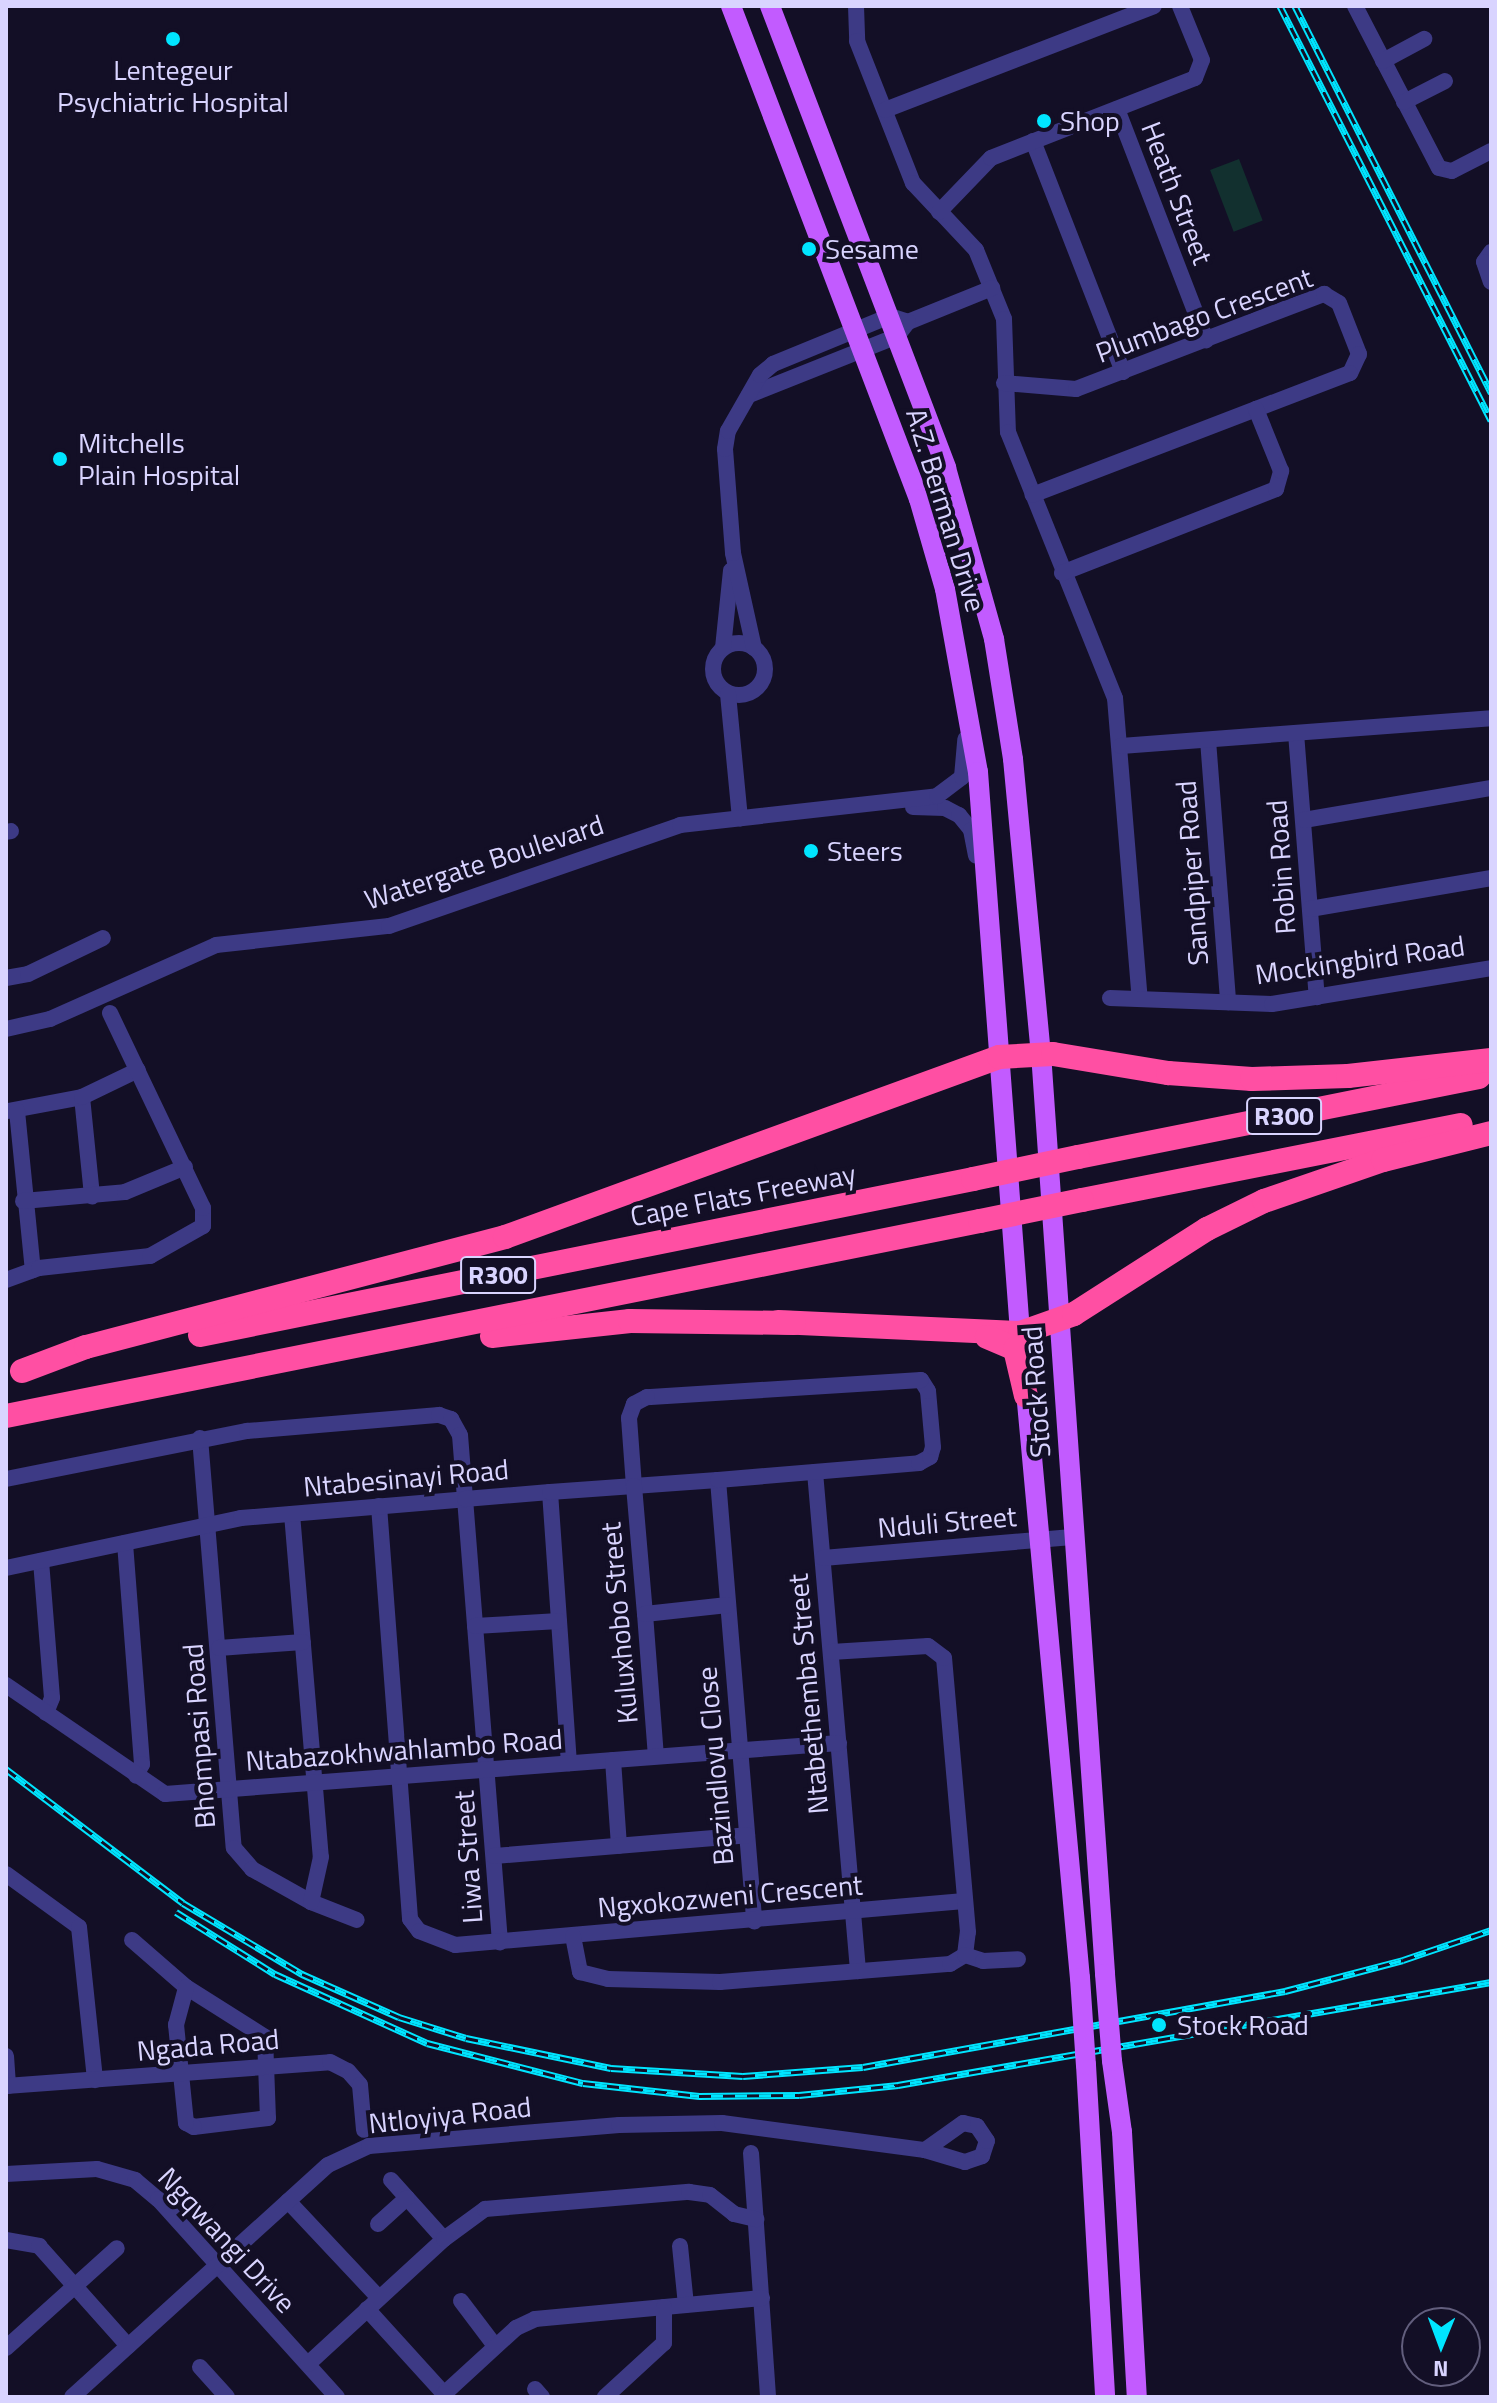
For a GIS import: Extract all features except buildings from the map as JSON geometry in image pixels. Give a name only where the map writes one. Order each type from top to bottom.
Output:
[{"type":"highway","points":[[14,1372],[86,1347],[505,1237],[999,1057],[1041,1053],[1168,1073],[1252,1079],[1348,1076],[1491,1060]]},
{"type":"highway","name":"Cape Flats Freeway","points":[[14,1372],[1491,1074]]},
{"type":"highway","name":"R300","points":[[6,1416],[1491,1119]]},
{"type":"highway","points":[[347,1350],[388,1351],[630,1321],[778,1322],[1020,1333],[1058,1322],[1207,1229],[1264,1201],[1383,1160],[1491,1133]]},
{"type":"highway","points":[[778,1322],[996,1338],[1015,1349],[1026,1396]]},
{"type":"main road","name":"A.Z. Berman Drive","points":[[731,6],[937,556],[966,686],[999,1057]]},
{"type":"main road","name":"A.Z. Berman Drive","points":[[770,6],[898,325],[946,468],[994,639],[1013,759],[1041,1053]]},
{"type":"main road","name":"Stock Road","points":[[1041,1053],[1105,1974],[1122,2132],[1137,2397]]},
{"type":"main road","name":"Stock Road","points":[[999,1057],[1037,1540],[1080,1978],[1105,2397]]},
{"type":"main road","points":[[1020,1333],[1043,1310],[1040,1188],[1045,1126]]},
{"type":"street","points":[[856,6],[857,41],[913,183],[972,244],[992,288],[1006,329],[1005,421],[1062,573],[1115,698],[1140,999]]},
{"type":"street","points":[[885,110],[1154,6]]},
{"type":"street","points":[[939,212],[991,158],[1117,109],[1202,71],[1180,6]]},
{"type":"street","points":[[1355,6],[1442,170],[1452,171],[1491,151]]},
{"type":"street","points":[[1383,61],[1424,39]]},
{"type":"street","points":[[1404,102],[1445,81]]},
{"type":"street","name":"Heath Street","points":[[1117,109],[1206,340]]},
{"type":"street","points":[[1033,141],[1123,372]]},
{"type":"street","points":[[1491,252],[1484,262],[1491,282]]},
{"type":"street","points":[[736,740],[766,670],[754,648],[733,553],[725,449],[728,431],[749,395],[858,339],[992,288]]},
{"type":"street","name":"Plumbago Crescent","points":[[1004,383],[1076,389],[1324,294],[1339,303],[1359,354],[1355,369],[1033,495]]},
{"type":"street","points":[[1062,573],[1276,489],[1281,474],[1256,409]]},
{"type":"street","points":[[733,553],[723,648],[713,674],[728,694],[736,740],[740,818]]},
{"type":"street","points":[[723,648],[738,643],[754,648]]},
{"type":"street","name":"Watergate Boulevard","points":[[6,1029],[50,1019],[216,945],[389,926],[669,829],[740,818],[896,804],[947,792],[962,777],[966,686]]},
{"type":"street","points":[[728,694],[754,692]]},
{"type":"street","points":[[1121,746],[1491,718]]},
{"type":"street","name":"Robin Road","points":[[1296,733],[1317,997]]},
{"type":"street","name":"Sandpiper Road","points":[[1208,740],[1228,1002]]},
{"type":"street","points":[[1304,820],[1491,788]]},
{"type":"street","name":"Watergate Boulevard","points":[[896,804],[945,808],[968,825],[989,932]]},
{"type":"street","points":[[1310,909],[1491,878]]},
{"type":"street","points":[[6,978],[28,974],[103,938]]},
{"type":"street","name":"Mockingbird Road","points":[[1110,998],[1228,1002],[1317,997],[1491,968]]},
{"type":"street","points":[[6,1280],[33,1270],[136,1259],[196,1233],[205,1215],[110,1013]]},
{"type":"street","points":[[33,1270],[12,1111],[82,1097],[138,1070]]},
{"type":"street","points":[[82,1097],[92,1196]]},
{"type":"street","points":[[23,1201],[125,1192],[185,1167]]},
{"type":"street","name":"Kuluxhobo Street","points":[[656,1756],[629,1418],[639,1400],[907,1377],[926,1385],[930,1457],[919,1463],[815,1472]]},
{"type":"street","name":"Liwa Street","points":[[200,1438],[444,1415],[460,1435],[500,1942]]},
{"type":"street","points":[[6,1479],[200,1438]]},
{"type":"street","name":"Bhompasi Road","points":[[200,1438],[237,1857],[311,1902],[357,1920]]},
{"type":"street","name":"Ntabesinayi Road","points":[[6,1568],[209,1523],[379,1506],[815,1472]]},
{"type":"street","name":"Ntabethemba Street","points":[[815,1472],[858,1971]]},
{"type":"street","name":"Bazindlovu Close","points":[[718,1480],[754,1922]]},
{"type":"street","points":[[550,1492],[569,1763]]},
{"type":"street","points":[[379,1506],[401,1775]]},
{"type":"street","points":[[292,1514],[321,1872],[311,1902]]},
{"type":"street","name":"Nduli Street","points":[[823,1558],[1075,1537]]},
{"type":"street","points":[[125,1543],[142,1764],[136,1776]]},
{"type":"street","points":[[41,1561],[52,1698],[46,1713]]},
{"type":"street","points":[[645,1614],[728,1605]]},
{"type":"street","points":[[475,1626],[559,1621]]},
{"type":"street","points":[[219,1648],[303,1642]]},
{"type":"street","points":[[831,1652],[928,1646],[944,1658],[964,1901],[965,1955]]},
{"type":"street","name":"Ntabazokhwahlambo Road","points":[[6,1685],[165,1794],[839,1743]]},
{"type":"street","points":[[613,1760],[619,1846]]},
{"type":"street","name":"Ngxokozweni Crescent","points":[[401,1775],[414,1927],[455,1945],[754,1922],[964,1901]]},
{"type":"street","points":[[494,1856],[747,1835]]},
{"type":"street","points":[[6,1874],[79,1927],[95,2080]]},
{"type":"street","points":[[573,1936],[575,1966],[598,1977],[720,1982],[950,1964],[965,1955],[983,1961],[1018,1959]]},
{"type":"street","points":[[132,1940],[186,1987],[261,2032],[272,2107],[268,2118],[257,2122],[186,2123],[177,2013],[186,1987]]},
{"type":"street","points":[[6,2056],[7,2086]]},
{"type":"street","name":"Ngada Road","points":[[7,2086],[330,2062],[348,2071],[360,2085],[364,2130]]},
{"type":"street","name":"Ntloyiya Road","points":[[72,2397],[328,2165],[369,2146],[589,2128],[722,2123],[925,2150]]},
{"type":"street","points":[[751,2153],[768,2397]]},
{"type":"street","name":"Ngqwangi Drive","points":[[6,2174],[97,2169],[135,2180],[337,2397]]},
{"type":"street","points":[[391,2180],[444,2239]]},
{"type":"street","points":[[308,2364],[444,2239],[485,2209],[689,2192],[710,2195],[734,2214],[756,2219]]},
{"type":"street","points":[[378,2224],[407,2198]]},
{"type":"street","points":[[288,2201],[445,2396],[495,2346],[535,2319],[762,2298]]},
{"type":"street","points":[[6,2240],[39,2246],[128,2346]]},
{"type":"street","points":[[680,2246],[686,2305]]},
{"type":"street","points":[[6,2348],[117,2248]]},
{"type":"street","points":[[461,2301],[495,2346]]},
{"type":"street","points":[[605,2397],[664,2343],[664,2307]]},
{"type":"street","points":[[200,2367],[227,2397]]},
{"type":"green space","points":[[1239,159],[1263,221],[1234,232],[1210,170]]},
{"type":"railway","points":[[1280,6],[1491,420]]},
{"type":"railway","points":[[1295,6],[1491,393]]},
{"type":"railway","points":[[6,1769],[183,1903],[302,1974],[399,2017],[466,2038],[611,2068],[743,2076],[863,2067],[1285,1991],[1403,1960],[1491,1930]]},
{"type":"railway","points":[[176,1912],[275,1974],[427,2043],[583,2083],[699,2096],[799,2095],[898,2085],[1491,1982]]},
{"type":"place","name":"Lentegeur Psychiatric Hospital","points":[[173,39]]},
{"type":"place","name":"Shop","points":[[1044,121]]},
{"type":"place","name":"Sesame","points":[[809,249]]},
{"type":"place","name":"Mitchells Plain Hospital","points":[[60,459]]},
{"type":"place","name":"Steers","points":[[811,851]]},
{"type":"place","name":"Stock Road","points":[[1159,2025]]}]
